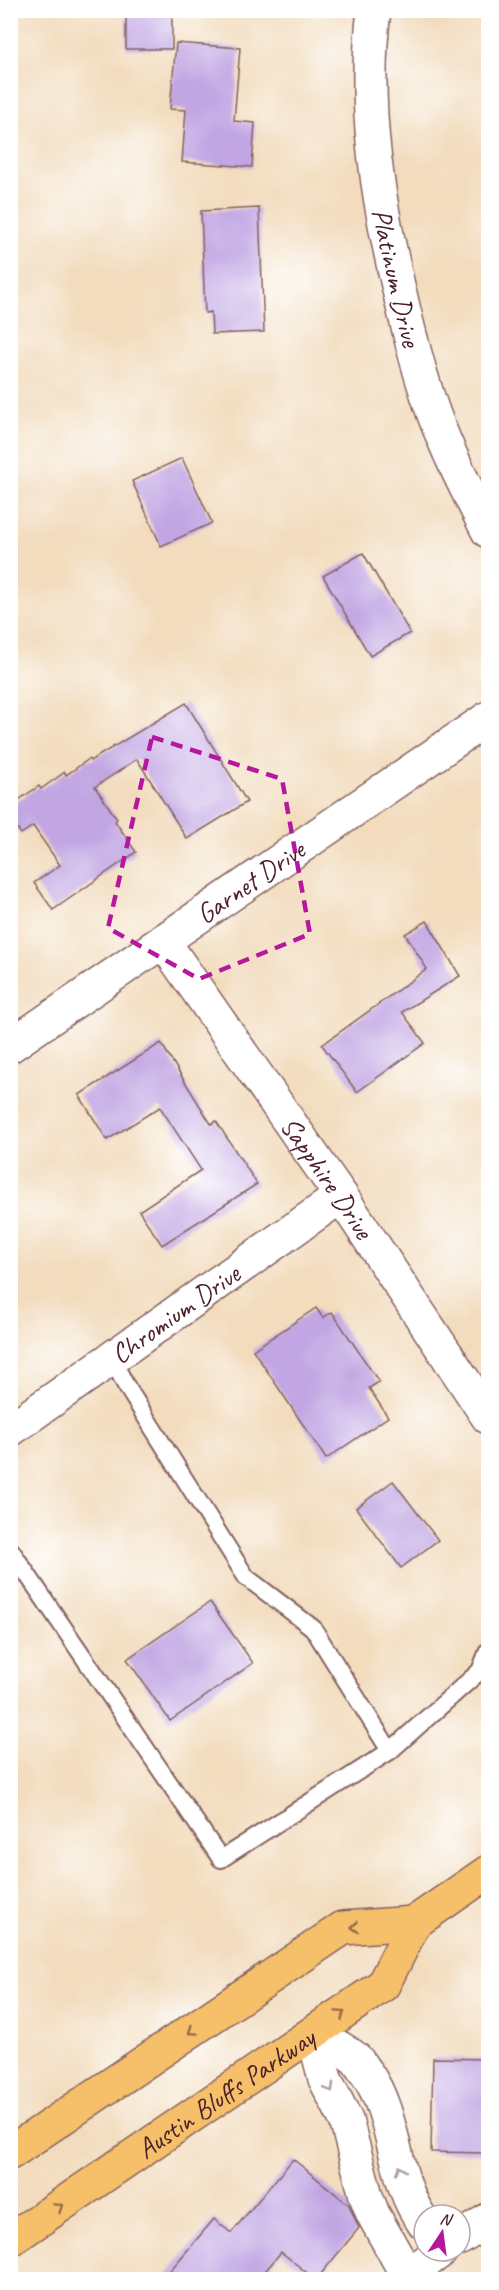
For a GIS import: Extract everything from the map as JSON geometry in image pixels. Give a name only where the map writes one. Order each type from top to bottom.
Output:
[{"type":"main road","name":"Austin Bluffs Parkway","points":[[10,2240],[383,1984],[414,1923],[489,1872]]},
{"type":"main road","points":[[10,2153],[343,1928],[414,1923]]},
{"type":"street","name":"Platinum Drive","points":[[374,10],[369,82],[375,173],[391,261],[418,368],[434,413],[468,491],[489,531]]},
{"type":"street","name":"Garnet Drive","points":[[12,1042],[489,718]]},
{"type":"street","name":"Sapphire Drive","points":[[163,941],[341,1196],[489,1417]]},
{"type":"street","name":"Chromium Drive","points":[[10,1430],[341,1196]]},
{"type":"street","points":[[313,2033],[356,2060],[371,2080],[384,2107],[400,2173],[412,2203]]},
{"type":"street","points":[[313,2033],[325,2079],[346,2120],[373,2214],[404,2277],[424,2263]]},
{"type":"street","points":[[472,2231],[489,2220]]},
{"type":"lane","points":[[112,1358],[124,1384],[246,1577],[313,1628],[390,1751]]},
{"type":"lane","points":[[10,1549],[221,1859],[390,1751],[480,1671],[489,1651]]},
{"type":"highlighted area","points":[[152,737],[282,779],[310,934],[199,979],[108,928]]},
{"type":"building","points":[[126,10],[172,10],[172,49],[126,49]]},
{"type":"building","points":[[176,43],[240,48],[234,121],[255,123],[252,167],[182,162],[186,110],[170,109]]},
{"type":"building","points":[[259,208],[264,332],[212,334],[211,312],[205,313],[201,211]]},
{"type":"building","points":[[182,458],[212,523],[161,546],[132,481]]},
{"type":"building","points":[[363,553],[410,633],[370,656],[323,576]]},
{"type":"building","points":[[186,703],[247,802],[187,839],[137,759],[95,787],[136,852],[53,910],[34,883],[60,865],[33,826],[21,834],[10,819],[10,806],[39,786],[41,789],[65,772],[66,775],[89,759],[90,761]]},
{"type":"building","points":[[427,921],[460,976],[402,1012],[425,1043],[357,1092],[322,1045],[427,969],[405,934]]},
{"type":"building","points":[[161,1043],[211,1124],[216,1121],[257,1184],[162,1245],[139,1211],[201,1170],[160,1107],[107,1140],[79,1095]]},
{"type":"building","points":[[316,1308],[323,1318],[332,1312],[379,1382],[369,1388],[388,1417],[326,1459],[253,1350]]},
{"type":"building","points":[[393,1481],[438,1540],[401,1568],[356,1508]]},
{"type":"building","points":[[210,1602],[253,1663],[170,1721],[127,1659]]},
{"type":"building","points":[[433,2058],[489,2059],[489,2153],[431,2152]]},
{"type":"building","points":[[293,2159],[349,2205],[359,2228],[316,2280],[281,2252],[258,2280],[162,2280],[214,2219],[231,2233]]}]
